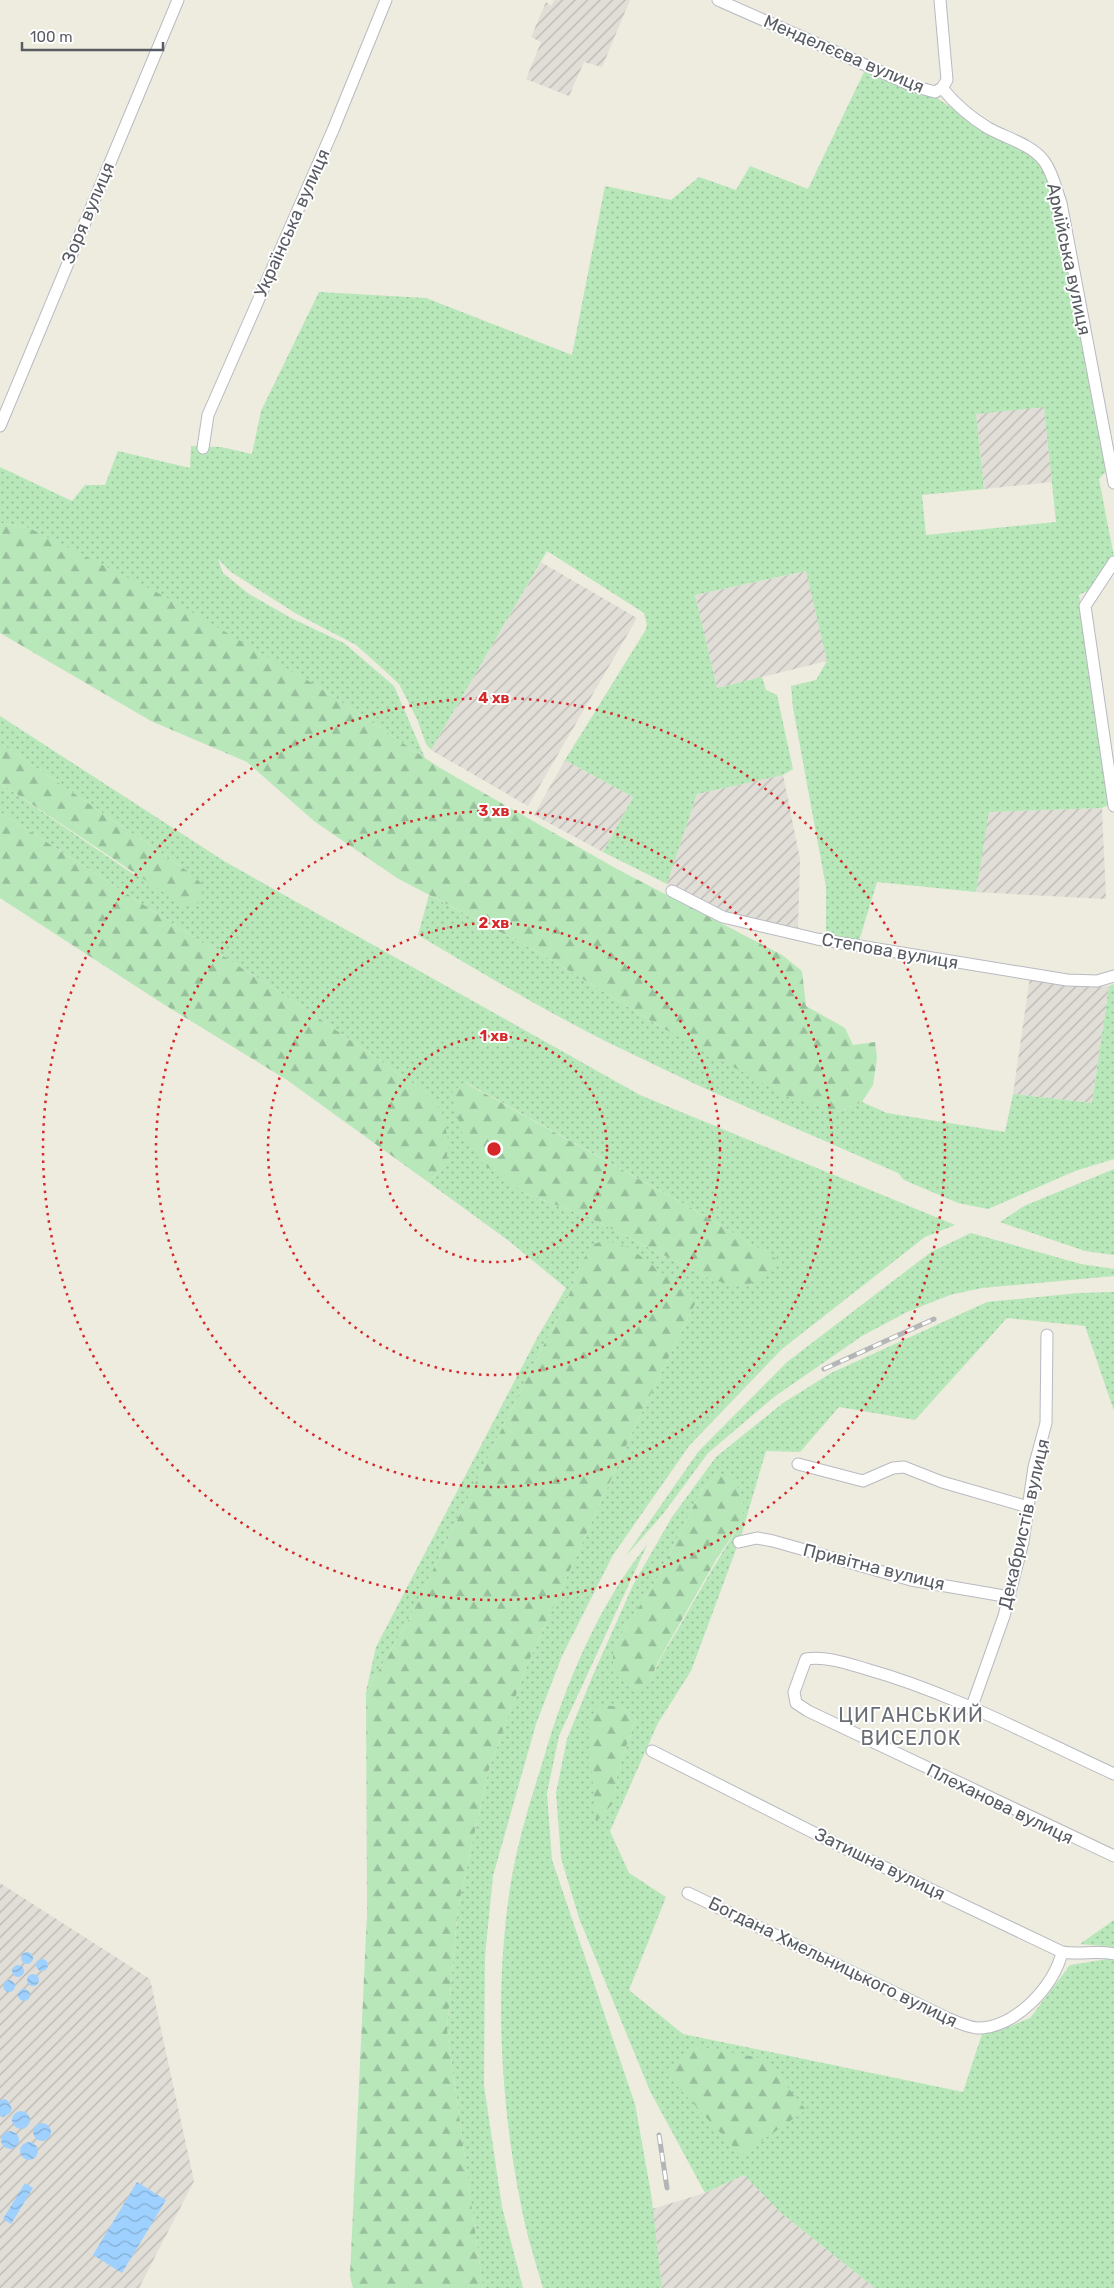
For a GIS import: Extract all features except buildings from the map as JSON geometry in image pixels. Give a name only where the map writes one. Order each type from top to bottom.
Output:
[{"type":"street","name":"Зоря вулиця","points":[[0,426],[178,0]]},
{"type":"street","name":"Українська вулиця","points":[[203,448],[211,407],[325,147],[386,0]]},
{"type":"street","name":"Менделєєва вулиця","points":[[718,0],[913,86],[935,92],[942,88]]},
{"type":"street","points":[[940,0],[947,69],[947,80],[942,88]]},
{"type":"street","name":"Армійська вулиця","points":[[942,88],[956,105],[988,128],[1016,141],[1042,158],[1049,168],[1061,203],[1114,482]]},
{"type":"street","points":[[1114,562],[1085,606],[1114,806]]},
{"type":"street","name":"Степова вулиця","points":[[672,891],[723,917],[817,939],[1067,980],[1097,981],[1114,976]]},
{"type":"street","name":"Декабристів вулиця","points":[[971,1709],[1010,1597],[1023,1542],[1034,1467],[1047,1418],[1046,1334]]},
{"type":"street","points":[[798,1464],[863,1481],[893,1468],[904,1467],[942,1482],[1028,1507]]},
{"type":"street","name":"Привітна вулиця","points":[[739,1542],[752,1538],[773,1541],[911,1580],[1010,1597]]},
{"type":"street","name":"Плеханова вулиця","points":[[971,1709],[904,1679],[826,1659],[806,1659],[794,1692],[795,1700],[800,1706],[1114,1856]]},
{"type":"street","points":[[971,1709],[1114,1774]]},
{"type":"street","name":"Затишна вулиця","points":[[652,1751],[846,1849],[1062,1952],[1114,1954]]},
{"type":"street","name":"Богдана Хмельницького вулиця","points":[[688,1893],[948,2018],[975,2028],[1000,2023],[1021,2010],[1051,1978],[1059,1965],[1062,1952]]},
{"type":"shaded area","points":[[554,0],[630,0],[602,67],[584,62],[569,96],[526,79],[541,42],[531,37],[546,2],[551,6]]},
{"type":"shaded area","points":[[1044,406],[1052,482],[984,489],[976,413]]},
{"type":"shaded area","points":[[541,562],[637,618],[528,806],[431,750]]},
{"type":"shaded area","points":[[807,571],[827,661],[717,688],[695,595]]},
{"type":"shaded area","points":[[565,760],[633,797],[603,852],[534,815]]},
{"type":"shaded area","points":[[783,775],[800,859],[798,929],[724,915],[667,884],[697,794]]},
{"type":"shaded area","points":[[1102,808],[1106,899],[976,892],[988,812]]},
{"type":"shaded area","points":[[1030,977],[1067,985],[1109,986],[1092,1103],[1013,1094]]},
{"type":"shaded area","points":[[0,1883],[150,1979],[194,2181],[139,2288],[0,2288]]},
{"type":"shaded area","points":[[744,2175],[780,2212],[875,2288],[662,2288],[652,2209],[705,2193]]},
{"type":"green space","points":[[865,70],[937,98],[976,124],[1036,158],[1050,179],[1063,227],[1110,467],[1099,479],[1114,557],[1089,590],[1079,595],[1111,804],[1102,808],[989,812],[976,892],[877,882],[859,941],[831,939],[826,934],[826,887],[793,708],[791,686],[816,680],[827,661],[806,571],[695,595],[717,688],[762,677],[766,690],[777,695],[793,769],[783,775],[697,794],[667,884],[603,852],[633,797],[565,760],[645,631],[647,625],[644,613],[547,551],[431,750],[426,744],[417,719],[399,684],[384,670],[356,645],[295,613],[231,572],[218,559],[223,573],[249,594],[291,618],[344,643],[394,686],[425,758],[319,687],[29,528],[0,523],[0,467],[72,501],[85,485],[105,485],[118,451],[190,468],[191,446],[221,447],[252,454],[261,411],[319,292],[426,298],[572,355],[605,186],[671,200],[699,177],[736,190],[750,166],[808,189]],"holes":[[[1044,407],[1056,522],[926,535],[922,495],[984,489],[976,414]]]},
{"type":"green space","points":[[0,523],[29,528],[166,597],[319,687],[440,768],[617,869],[782,955],[802,971],[806,1006],[845,1028],[853,1045],[875,1042],[877,1058],[873,1085],[862,1102],[839,1112],[784,1095],[661,1027],[540,953],[397,878],[314,821],[247,762],[151,721],[0,633]]},
{"type":"green space","points":[[0,716],[224,861],[640,1095],[955,1225],[925,1237],[782,1349],[689,1446],[613,1555],[562,1656],[536,1724],[493,1876],[485,1956],[484,2085],[502,2207],[523,2288],[483,2288],[447,2029],[458,1907],[489,1769],[527,1665],[637,1422],[697,1300],[581,1263],[565,1305],[531,1369],[410,1617],[366,1692],[376,1647],[537,1338],[566,1288],[509,1241],[428,1182],[445,1166],[425,1092],[310,1012],[0,812],[0,783],[133,874],[189,872],[0,743]],"holes":[[[465,1082],[709,1218],[782,1263],[713,1280],[586,1216],[524,1193]]]},
{"type":"green space","points":[[0,743],[189,872],[202,884],[202,900],[193,907],[181,904],[0,783]]},
{"type":"green space","points":[[0,812],[310,1012],[425,1092],[442,1112],[449,1144],[445,1166],[428,1182],[287,1080],[160,1002],[0,898]]},
{"type":"green space","points":[[429,895],[540,953],[661,1027],[839,1112],[862,1102],[887,1113],[1005,1132],[1013,1094],[1092,1103],[1109,986],[1114,984],[1114,1159],[1075,1171],[988,1209],[958,1203],[904,1180],[898,1173],[693,1083],[599,1038],[546,1010],[418,935]]},
{"type":"green space","points":[[464,1082],[709,1218],[783,1263],[745,1287],[713,1280],[586,1216],[524,1193],[483,1164],[463,1136],[451,1094]]},
{"type":"green space","points":[[1114,1169],[1114,1255],[1085,1251],[1000,1222],[1024,1206]]},
{"type":"green space","points":[[971,1233],[1081,1264],[1114,1269],[1114,1276],[982,1288],[950,1295],[907,1312],[862,1336],[774,1397],[708,1453],[663,1514],[625,1557],[698,1452],[787,1362],[931,1252]]},
{"type":"green space","points":[[606,1240],[630,1248],[697,1300],[637,1422],[527,1665],[489,1769],[458,1907],[447,2029],[483,2288],[353,2288],[350,2276],[367,1914],[366,1692],[410,1617],[531,1369],[565,1305],[581,1263],[594,1244]]},
{"type":"green space","points":[[1114,1292],[1114,1411],[1085,1326],[1007,1318],[915,1420],[839,1407],[800,1452],[766,1451],[741,1536],[691,1671],[658,1723],[610,1831],[629,1873],[666,1897],[629,1990],[683,2034],[963,2092],[982,2034],[999,2031],[1030,2018],[1070,1965],[1114,1958],[1114,2288],[875,2288],[780,2212],[744,2175],[705,2193],[650,2091],[579,1918],[561,1858],[556,1793],[567,1739],[633,1585],[672,1517],[716,1457],[783,1403],[831,1373],[987,1302],[1079,1293]],"holes":[[[717,1475],[743,1520],[665,1651],[650,1682],[613,1647],[657,1579],[702,1489]],[[622,1707],[636,1718],[617,1773],[614,1802]]]},
{"type":"green space","points":[[717,1475],[732,1477],[743,1497],[743,1520],[717,1558],[657,1664],[650,1682],[639,1694],[613,1673],[613,1647],[657,1579],[702,1489]]},
{"type":"green space","points":[[647,1545],[559,1736],[547,1793],[552,1860],[635,2104],[651,2193],[662,2288],[543,2288],[521,2205],[508,2126],[504,2085],[501,2003],[502,1962],[511,1882],[517,1850],[530,1802],[553,1727],[574,1672],[586,1644],[614,1591]]},
{"type":"green space","points":[[598,1705],[622,1707],[636,1718],[617,1773],[614,1802],[596,1822],[588,1724]]},
{"type":"green space","points":[[1114,1920],[1114,1947],[1080,1944]]},
{"type":"green space","points":[[692,2045],[765,2059],[806,2110],[741,2155],[666,2074]]},
{"type":"water","points":[[29,1952],[32,1953],[32,1963],[25,1964],[22,1963],[21,1956],[22,1953]]},
{"type":"water","points":[[44,1959],[47,1960],[47,1970],[40,1971],[37,1970],[36,1963],[37,1960]]},
{"type":"water","points":[[20,1965],[23,1966],[23,1976],[16,1977],[13,1976],[12,1969],[13,1966]]},
{"type":"water","points":[[35,1974],[38,1975],[38,1985],[31,1986],[28,1985],[27,1978],[28,1975]]},
{"type":"water","points":[[11,1980],[14,1981],[14,1991],[7,1992],[4,1991],[3,1984],[4,1981]]},
{"type":"water","points":[[26,1989],[29,1990],[29,2000],[22,2001],[19,2000],[18,1993],[19,1990]]},
{"type":"water","points":[[5,2099],[12,2109],[10,2113],[3,2117],[0,2116],[0,2100]]},
{"type":"water","points":[[21,2111],[27,2114],[30,2120],[27,2126],[21,2129],[15,2126],[12,2120],[15,2114]]},
{"type":"water","points":[[42,2123],[48,2126],[51,2132],[48,2138],[42,2141],[36,2138],[33,2132],[36,2126]]},
{"type":"water","points":[[10,2131],[16,2134],[19,2140],[16,2146],[10,2149],[4,2146],[1,2140],[4,2134]]},
{"type":"water","points":[[29,2142],[35,2145],[38,2151],[35,2157],[29,2160],[23,2157],[20,2151],[23,2145]]},
{"type":"water","points":[[137,2182],[166,2200],[122,2273],[93,2255]]},
{"type":"water","points":[[25,2183],[33,2188],[11,2224],[3,2219]]},
{"type":"railway","points":[[824,1369],[934,1319]]},
{"type":"railway","points":[[659,2135],[667,2188]]},
{"type":"district","name":"ЦИГАНСЬКИЙ ВИСЕЛОК","points":[[911,1726]]}]
